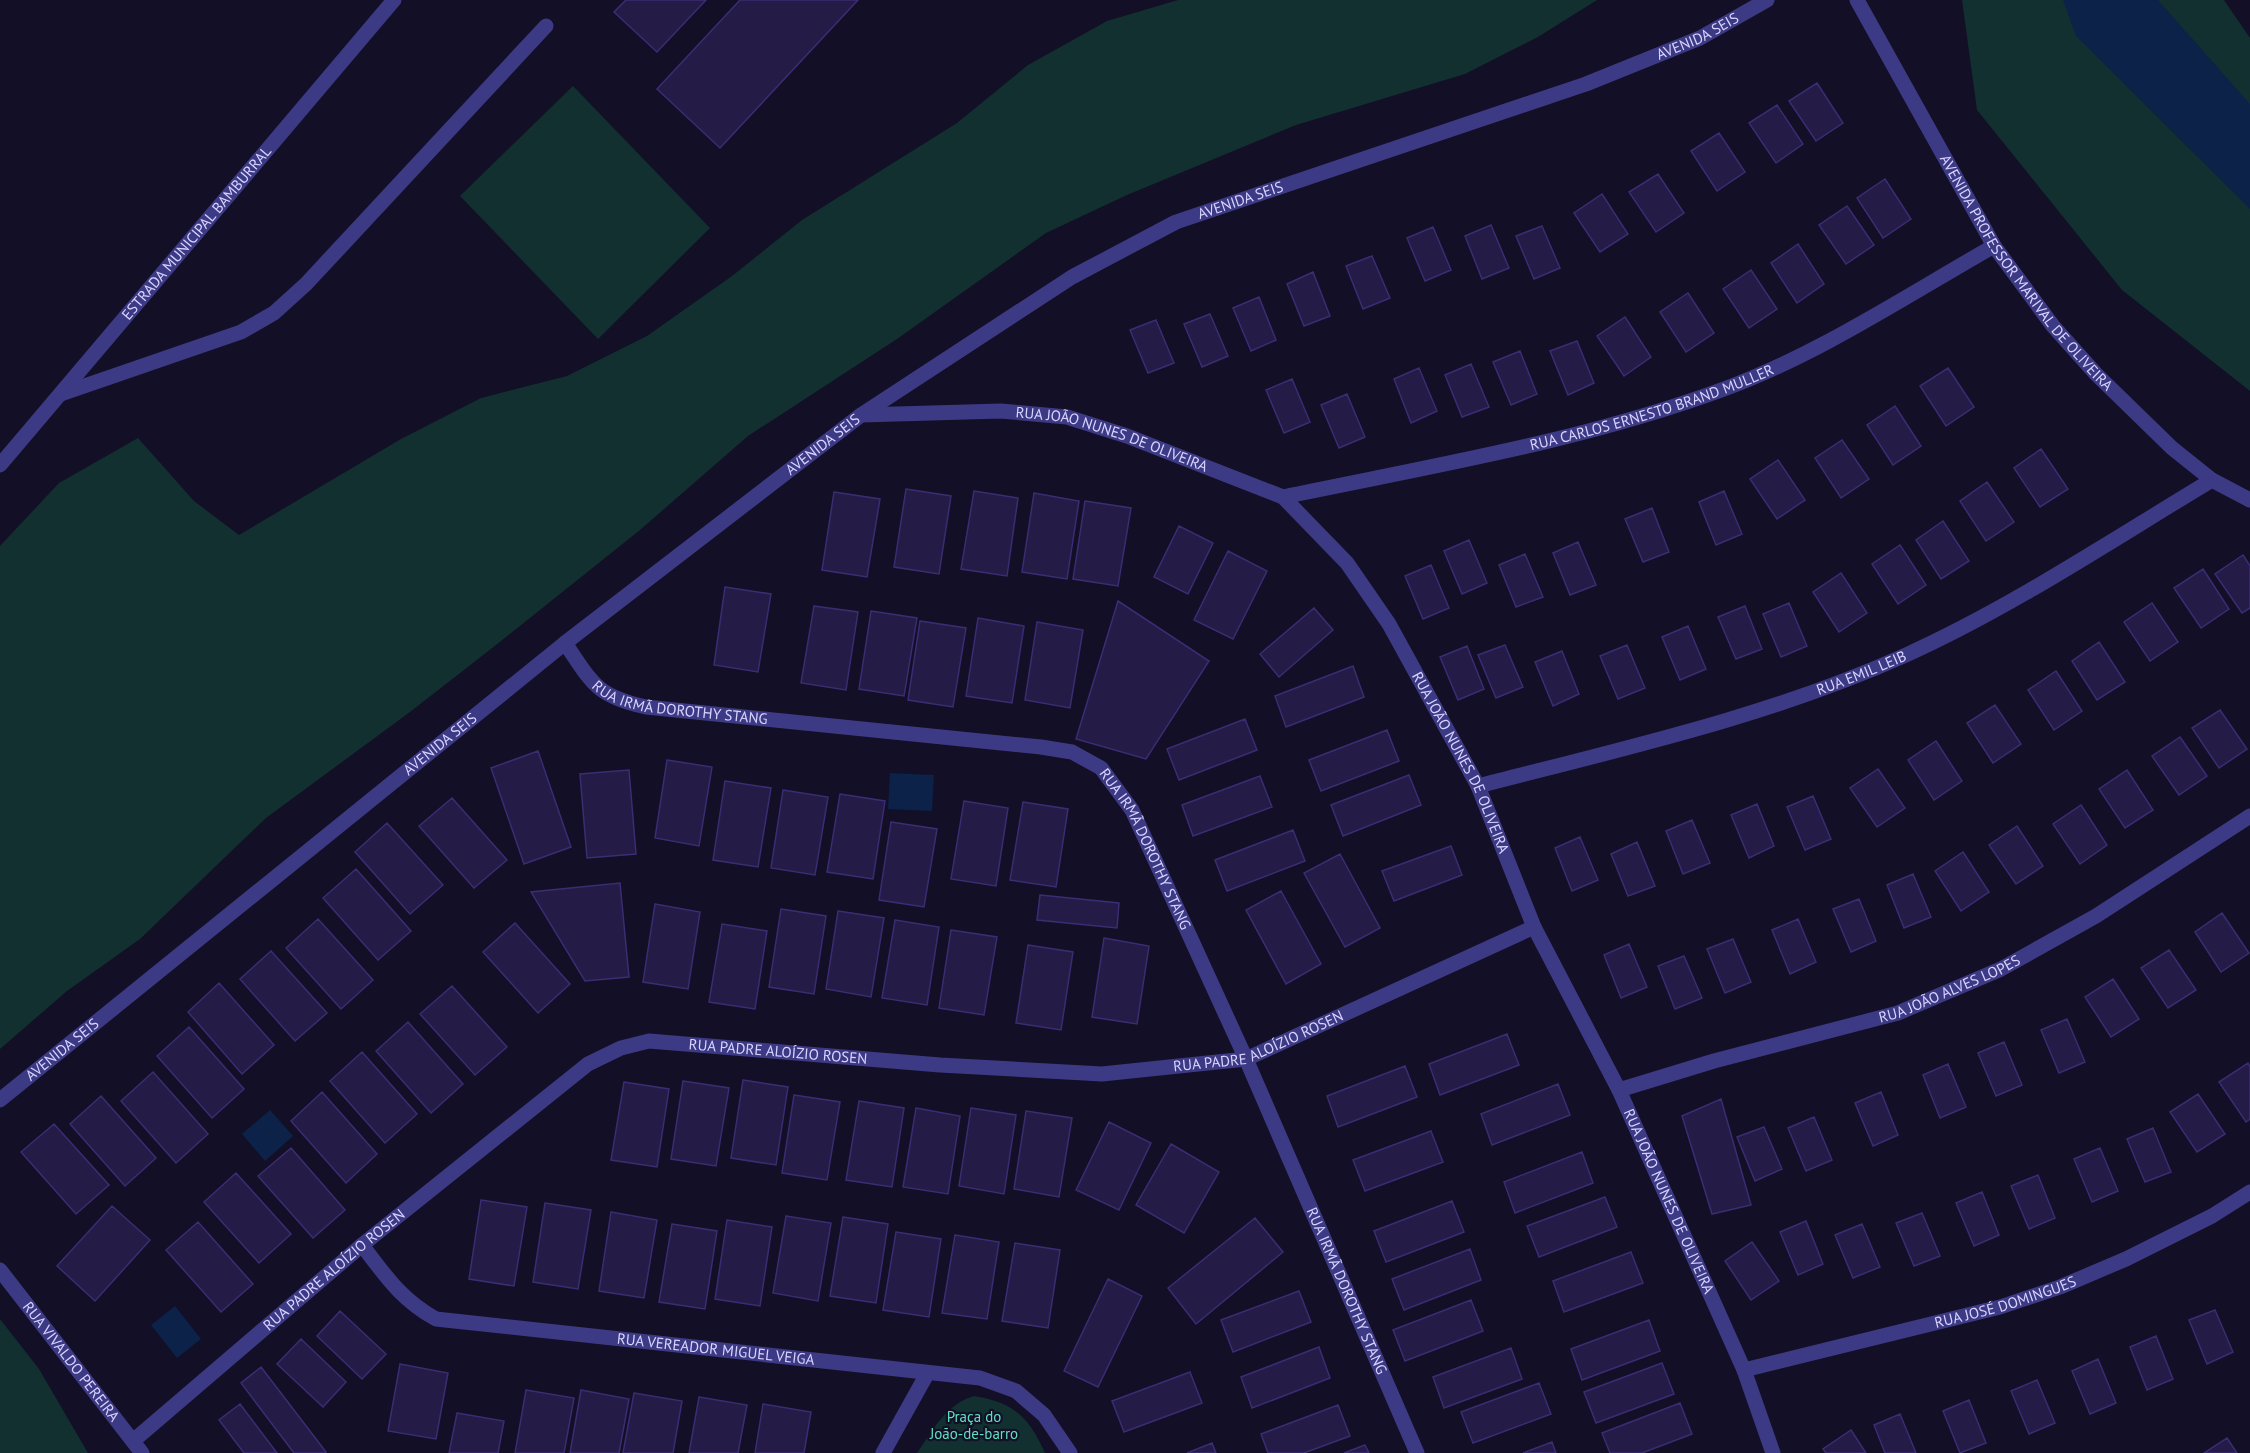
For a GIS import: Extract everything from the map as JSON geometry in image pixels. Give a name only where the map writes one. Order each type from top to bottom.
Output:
[{"type":"street","name":"ESTRADA MUNICIPAL BAMBURRAL","points":[[0,465],[394,0]]},
{"type":"street","name":"AVENIDA SEIS","points":[[0,1100],[565,643],[861,415],[1072,277],[1176,222],[1586,84],[1700,38],[1767,0]]},
{"type":"street","name":"AVENIDA PROFESSOR MARIVAL DE OLIVEIRA","points":[[1857,0],[1994,246],[2053,326],[2096,375],[2172,448],[2212,480],[2250,500]]},
{"type":"street","points":[[61,394],[241,332],[274,313],[306,284],[546,26]]},
{"type":"street","name":"RUA CARLOS ERNESTO BRAND MULLER","points":[[1283,497],[1643,417],[1727,388],[1819,345],[1994,246]]},
{"type":"street","name":"RUA JOÃO NUNES DE OLIVEIRA","points":[[861,415],[1001,411],[1067,417],[1127,436],[1283,497],[1347,563],[1389,624],[1478,786],[1534,927],[1619,1090],[1744,1370],[1773,1453]]},
{"type":"street","name":"RUA EMIL LEIB","points":[[1478,786],[1706,725],[1842,681],[1905,656],[1963,628],[2212,480]]},
{"type":"street","name":"RUA IRMÃ DOROTHY STANG","points":[[565,643],[594,686],[618,701],[646,707],[1041,747],[1072,752],[1101,768],[1132,810],[1246,1059],[1417,1453]]},
{"type":"street","name":"RUA JOÃO ALVES LOPES","points":[[1619,1090],[1714,1061],[1898,1013],[1991,974],[2096,916],[2250,816]]},
{"type":"street","name":"RUA PADRE ALOÍZIO ROSEN","points":[[138,1447],[363,1245],[588,1064],[621,1048],[649,1041],[940,1065],[1102,1074],[1246,1059],[1534,927]]},
{"type":"street","name":"RUA JOSÉ DOMINGUES","points":[[1744,1370],[2000,1307],[2060,1287],[2148,1248],[2212,1216],[2250,1192]]},
{"type":"street","name":"RUA VEREADOR MIGUEL VEIGA","points":[[363,1245],[397,1291],[414,1308],[436,1318],[927,1374],[980,1378],[1016,1391],[1044,1415],[1070,1453]]},
{"type":"street","name":"RUA VIVALDO PEREIRA","points":[[0,1270],[138,1447]]},
{"type":"street","points":[[883,1453],[927,1374]]},
{"type":"green space","points":[[1178,0],[1597,0],[1538,37],[1465,74],[1296,125],[1127,195],[1046,233],[897,339],[748,436],[640,530],[496,645],[410,712],[266,818],[140,939],[67,991],[0,1049],[0,546],[59,483],[138,438],[194,501],[239,535],[401,439],[481,398],[567,376],[647,336],[732,276],[802,220],[957,123],[1028,65],[1107,21]]},
{"type":"green space","points":[[1962,0],[2224,0],[2250,38],[2250,391],[2122,290],[1977,110]]},
{"type":"green space","points":[[573,86],[710,228],[598,339],[460,196]]},
{"type":"green space","points":[[0,1319],[39,1369],[88,1453],[0,1453]]},
{"type":"green space","name":"Praça do João-de-barro","points":[[974,1396],[999,1402],[1018,1413],[1033,1430],[1045,1453],[917,1453],[948,1411]]},
{"type":"water","points":[[2063,0],[2158,0],[2250,104],[2250,209],[2076,36]]},
{"type":"water","points":[[890,773],[934,775],[932,811],[888,809]]},
{"type":"water","points":[[270,1110],[293,1136],[265,1161],[242,1134]]},
{"type":"water","points":[[175,1306],[201,1339],[177,1358],[151,1325]]},
{"type":"building","points":[[626,0],[706,0],[657,52],[614,12]]},
{"type":"building","points":[[740,0],[858,0],[720,148],[657,89]]},
{"type":"building","points":[[1817,83],[1843,123],[1816,141],[1789,101]]},
{"type":"building","points":[[1777,105],[1803,144],[1776,163],[1749,123]]},
{"type":"building","points":[[1719,133],[1745,172],[1717,191],[1691,151]]},
{"type":"building","points":[[1658,174],[1684,213],[1656,232],[1629,192]]},
{"type":"building","points":[[1885,179],[1911,219],[1883,238],[1857,198]]},
{"type":"building","points":[[1602,194],[1628,234],[1600,252],[1574,213]]},
{"type":"building","points":[[1847,206],[1874,245],[1846,264],[1819,225]]},
{"type":"building","points":[[1491,225],[1509,268],[1482,279],[1465,236]]},
{"type":"building","points":[[1542,226],[1560,268],[1534,279],[1516,236]]},
{"type":"building","points":[[1433,227],[1451,270],[1425,281],[1407,238]]},
{"type":"building","points":[[1798,244],[1824,284],[1797,303],[1771,263]]},
{"type":"building","points":[[1372,256],[1390,298],[1363,309],[1346,266]]},
{"type":"building","points":[[1751,270],[1777,309],[1749,328],[1723,289]]},
{"type":"building","points":[[1313,272],[1330,316],[1304,326],[1287,284]]},
{"type":"building","points":[[1688,293],[1714,333],[1686,352],[1660,312]]},
{"type":"building","points":[[1259,297],[1276,340],[1251,351],[1233,308]]},
{"type":"building","points":[[1210,314],[1228,356],[1202,367],[1184,324]]},
{"type":"building","points":[[1625,317],[1651,357],[1624,376],[1597,336]]},
{"type":"building","points":[[1156,320],[1174,363],[1148,373],[1130,330]]},
{"type":"building","points":[[1577,341],[1594,383],[1568,395],[1550,351]]},
{"type":"building","points":[[1520,351],[1537,394],[1511,405],[1493,362]]},
{"type":"building","points":[[1471,364],[1489,407],[1462,417],[1445,375]]},
{"type":"building","points":[[1419,368],[1437,411],[1411,423],[1394,379]]},
{"type":"building","points":[[1948,368],[1974,407],[1946,426],[1920,386]]},
{"type":"building","points":[[1292,379],[1310,422],[1284,433],[1266,390]]},
{"type":"building","points":[[1347,394],[1365,437],[1339,448],[1321,405]]},
{"type":"building","points":[[1895,406],[1921,446],[1893,465],[1867,425]]},
{"type":"building","points":[[1842,440],[1869,479],[1841,498],[1815,458]]},
{"type":"building","points":[[2041,449],[2068,489],[2040,507],[2014,468]]},
{"type":"building","points":[[1778,460],[1805,500],[1777,519],[1750,479]]},
{"type":"building","points":[[1987,482],[2014,522],[1986,541],[1960,501]]},
{"type":"building","points":[[906,489],[951,496],[939,574],[894,567]]},
{"type":"building","points":[[974,491],[1018,498],[1007,576],[961,569]]},
{"type":"building","points":[[1724,491],[1742,534],[1716,545],[1699,502]]},
{"type":"building","points":[[834,492],[880,499],[867,577],[822,570]]},
{"type":"building","points":[[1034,493],[1079,501],[1067,579],[1022,572]]},
{"type":"building","points":[[1085,501],[1131,508],[1118,586],[1073,579]]},
{"type":"building","points":[[1652,508],[1669,552],[1643,562],[1625,519]]},
{"type":"building","points":[[1943,521],[1969,561],[1941,579],[1916,540]]},
{"type":"building","points":[[1179,526],[1213,543],[1188,594],[1154,577]]},
{"type":"building","points":[[1469,540],[1487,583],[1462,594],[1444,551]]},
{"type":"building","points":[[1578,542],[1596,585],[1570,595],[1553,553]]},
{"type":"building","points":[[1900,545],[1926,585],[1898,604],[1872,564]]},
{"type":"building","points":[[1228,551],[1267,571],[1233,639],[1194,620]]},
{"type":"building","points":[[1525,554],[1543,597],[1516,607],[1499,565]]},
{"type":"building","points":[[2243,555],[2250,566],[2250,608],[2242,613],[2215,574]]},
{"type":"building","points":[[1431,565],[1449,608],[1423,619],[1405,576]]},
{"type":"building","points":[[2203,569],[2229,609],[2201,628],[2174,588]]},
{"type":"building","points":[[1841,573],[1867,613],[1839,632],[1813,592]]},
{"type":"building","points":[[725,587],[771,594],[758,672],[714,665]]},
{"type":"building","points":[[1118,601],[1209,661],[1146,759],[1076,739]]},
{"type":"building","points":[[1789,603],[1807,646],[1781,657],[1763,614]]},
{"type":"building","points":[[2152,603],[2178,642],[2150,661],[2124,622]]},
{"type":"building","points":[[814,606],[858,612],[846,690],[801,683]]},
{"type":"building","points":[[1745,606],[1762,649],[1736,659],[1718,617]]},
{"type":"building","points":[[1314,608],[1333,630],[1279,677],[1260,654]]},
{"type":"building","points":[[871,611],[917,618],[904,696],[859,689]]},
{"type":"building","points":[[978,618],[1024,626],[1012,703],[966,696]]},
{"type":"building","points":[[920,621],[966,628],[953,707],[908,700]]},
{"type":"building","points":[[1037,622],[1083,630],[1070,708],[1025,700]]},
{"type":"building","points":[[1688,626],[1706,669],[1680,680],[1662,637]]},
{"type":"building","points":[[2099,642],[2125,682],[2097,700],[2072,661]]},
{"type":"building","points":[[1505,645],[1523,687],[1496,698],[1478,655]]},
{"type":"building","points":[[1627,645],[1645,688],[1618,699],[1600,656]]},
{"type":"building","points":[[1467,646],[1484,689],[1458,700],[1440,657]]},
{"type":"building","points":[[1562,651],[1579,694],[1553,706],[1535,662]]},
{"type":"building","points":[[1353,666],[1364,697],[1286,727],[1275,696]]},
{"type":"building","points":[[2056,671],[2082,711],[2054,730],[2028,690]]},
{"type":"building","points":[[1995,705],[2021,744],[1993,763],[1967,723]]},
{"type":"building","points":[[2220,710],[2247,749],[2219,768],[2192,728]]},
{"type":"building","points":[[1245,719],[1257,750],[1179,780],[1167,749]]},
{"type":"building","points":[[1387,730],[1399,761],[1321,791],[1309,760]]},
{"type":"building","points":[[2180,737],[2207,776],[2179,795],[2152,756]]},
{"type":"building","points":[[1936,741],[1962,781],[1934,800],[1908,760]]},
{"type":"building","points":[[538,751],[571,847],[524,864],[491,768]]},
{"type":"building","points":[[667,760],[712,767],[699,846],[655,838]]},
{"type":"building","points":[[1878,769],[1905,808],[1877,827],[1850,788]]},
{"type":"building","points":[[629,770],[636,854],[587,858],[580,774]]},
{"type":"building","points":[[2127,770],[2153,810],[2125,828],[2099,789]]},
{"type":"building","points":[[1409,775],[1421,805],[1343,836],[1331,805]]},
{"type":"building","points":[[1260,776],[1272,807],[1193,836],[1182,805]]},
{"type":"building","points":[[725,781],[771,788],[758,867],[713,860]]},
{"type":"building","points":[[783,790],[828,797],[815,875],[771,868]]},
{"type":"building","points":[[840,794],[885,801],[873,879],[827,872]]},
{"type":"building","points":[[1813,796],[1831,839],[1805,850],[1787,807]]},
{"type":"building","points":[[452,798],[507,860],[474,888],[419,826]]},
{"type":"building","points":[[964,801],[1008,808],[996,886],[951,879]]},
{"type":"building","points":[[1023,802],[1068,809],[1056,887],[1010,880]]},
{"type":"building","points":[[1757,804],[1774,846],[1749,858],[1731,815]]},
{"type":"building","points":[[2081,805],[2107,845],[2080,864],[2053,824]]},
{"type":"building","points":[[1692,820],[1710,863],[1683,874],[1666,831]]},
{"type":"building","points":[[891,822],[937,829],[924,907],[879,900]]},
{"type":"building","points":[[387,823],[443,885],[410,914],[355,852]]},
{"type":"building","points":[[2017,826],[2043,866],[2016,884],[1989,845]]},
{"type":"building","points":[[1293,830],[1305,861],[1227,891],[1215,860]]},
{"type":"building","points":[[1580,837],[1598,880],[1572,891],[1555,848]]},
{"type":"building","points":[[1637,842],[1655,886],[1628,896],[1611,854]]},
{"type":"building","points":[[1451,846],[1462,875],[1394,901],[1382,871]]},
{"type":"building","points":[[1963,852],[1989,892],[1961,911],[1935,871]]},
{"type":"building","points":[[1340,854],[1380,928],[1345,947],[1304,873]]},
{"type":"building","points":[[356,869],[411,931],[378,960],[323,898]]},
{"type":"building","points":[[1913,874],[1931,917],[1904,928],[1887,885]]},
{"type":"building","points":[[620,883],[629,977],[585,981],[531,892]]},
{"type":"building","points":[[1281,891],[1321,964],[1286,984],[1246,910]]},
{"type":"building","points":[[1040,895],[1119,903],[1117,928],[1037,920]]},
{"type":"building","points":[[1859,899],[1876,941],[1851,952],[1833,909]]},
{"type":"building","points":[[655,904],[700,912],[688,989],[643,982]]},
{"type":"building","points":[[781,909],[826,916],[814,994],[769,987]]},
{"type":"building","points":[[838,911],[884,918],[871,997],[826,989]]},
{"type":"building","points":[[2222,913],[2249,953],[2221,972],[2195,932]]},
{"type":"building","points":[[318,919],[373,980],[341,1009],[286,948]]},
{"type":"building","points":[[1798,919],[1816,962],[1790,974],[1772,930]]},
{"type":"building","points":[[895,920],[939,927],[927,1005],[882,998]]},
{"type":"building","points":[[515,923],[570,984],[538,1013],[483,952]]},
{"type":"building","points":[[722,924],[767,931],[755,1009],[709,1002]]},
{"type":"building","points":[[951,930],[997,937],[984,1015],[939,1008]]},
{"type":"building","points":[[1104,938],[1149,946],[1137,1024],[1092,1017]]},
{"type":"building","points":[[1733,939],[1751,982],[1725,993],[1707,949]]},
{"type":"building","points":[[1629,944],[1647,987],[1621,998],[1604,955]]},
{"type":"building","points":[[1028,945],[1073,952],[1061,1030],[1016,1023]]},
{"type":"building","points":[[2169,950],[2196,990],[2168,1008],[2141,968]]},
{"type":"building","points":[[271,951],[327,1013],[295,1041],[240,979]]},
{"type":"building","points":[[1684,956],[1702,998],[1675,1009],[1658,966]]},
{"type":"building","points":[[2113,979],[2139,1019],[2111,1037],[2085,997]]},
{"type":"building","points":[[219,983],[274,1045],[242,1074],[188,1012]]},
{"type":"building","points":[[452,986],[507,1047],[475,1075],[420,1014]]},
{"type":"building","points":[[2067,1019],[2085,1062],[2059,1073],[2041,1030]]},
{"type":"building","points":[[408,1022],[463,1084],[431,1113],[376,1051]]},
{"type":"building","points":[[189,1027],[244,1089],[212,1118],[157,1056]]},
{"type":"building","points":[[1507,1034],[1519,1065],[1440,1095],[1429,1064]]},
{"type":"building","points":[[2004,1042],[2022,1085],[1996,1096],[1978,1053]]},
{"type":"building","points":[[362,1052],[417,1114],[385,1143],[330,1081]]},
{"type":"building","points":[[2248,1063],[2250,1067],[2250,1119],[2246,1122],[2219,1082]]},
{"type":"building","points":[[1948,1064],[1966,1107],[1940,1118],[1923,1075]]},
{"type":"building","points":[[1405,1066],[1417,1097],[1338,1127],[1327,1096]]},
{"type":"building","points":[[153,1072],[208,1134],[176,1163],[121,1101]]},
{"type":"building","points":[[743,1080],[788,1087],[776,1165],[731,1158]]},
{"type":"building","points":[[683,1081],[729,1088],[716,1166],[671,1159]]},
{"type":"building","points":[[624,1082],[669,1089],[657,1167],[611,1160]]},
{"type":"building","points":[[1558,1084],[1570,1115],[1492,1145],[1481,1114]]},
{"type":"building","points":[[322,1092],[377,1154],[346,1183],[291,1121]]},
{"type":"building","points":[[1881,1092],[1898,1135],[1873,1146],[1855,1103]]},
{"type":"building","points":[[2198,1094],[2225,1134],[2197,1152],[2170,1112]]},
{"type":"building","points":[[794,1095],[840,1102],[827,1180],[782,1173]]},
{"type":"building","points":[[101,1096],[156,1158],[125,1186],[70,1124]]},
{"type":"building","points":[[1721,1099],[1751,1205],[1712,1214],[1682,1116]]},
{"type":"building","points":[[859,1101],[904,1108],[892,1187],[846,1180]]},
{"type":"building","points":[[916,1108],[960,1116],[948,1194],[903,1187]]},
{"type":"building","points":[[971,1108],[1016,1115],[1004,1194],[959,1186]]},
{"type":"building","points":[[1026,1111],[1072,1118],[1059,1197],[1014,1189]]},
{"type":"building","points":[[1814,1117],[1832,1160],[1806,1171],[1788,1128]]},
{"type":"building","points":[[1109,1122],[1151,1143],[1119,1210],[1076,1190]]},
{"type":"building","points":[[54,1124],[109,1185],[76,1214],[21,1152]]},
{"type":"building","points":[[1764,1127],[1782,1169],[1755,1181],[1737,1137]]},
{"type":"building","points":[[2153,1128],[2171,1172],[2145,1182],[2127,1139]]},
{"type":"building","points":[[1431,1131],[1443,1162],[1365,1191],[1353,1160]]},
{"type":"building","points":[[1171,1144],[1219,1172],[1184,1233],[1136,1205]]},
{"type":"building","points":[[291,1148],[345,1210],[313,1238],[258,1176]]},
{"type":"building","points":[[2100,1148],[2118,1191],[2092,1202],[2074,1159]]},
{"type":"building","points":[[1582,1152],[1593,1183],[1515,1213],[1504,1182]]},
{"type":"building","points":[[236,1173],[291,1234],[259,1263],[204,1202]]},
{"type":"building","points":[[2038,1175],[2055,1218],[2029,1229],[2011,1186]]},
{"type":"building","points":[[1982,1192],[1999,1235],[1974,1246],[1956,1203]]},
{"type":"building","points":[[1605,1197],[1617,1227],[1539,1257],[1527,1226]]},
{"type":"building","points":[[481,1200],[527,1207],[514,1286],[469,1279]]},
{"type":"building","points":[[1452,1201],[1464,1232],[1386,1262],[1374,1231]]},
{"type":"building","points":[[545,1203],[591,1210],[578,1289],[533,1282]]},
{"type":"building","points":[[112,1206],[150,1240],[95,1301],[57,1266]]},
{"type":"building","points":[[611,1212],[657,1220],[644,1298],[599,1291]]},
{"type":"building","points":[[1922,1213],[1940,1256],[1914,1266],[1896,1223]]},
{"type":"building","points":[[786,1216],[831,1223],[818,1301],[773,1293]]},
{"type":"building","points":[[843,1217],[888,1224],[876,1303],[830,1296]]},
{"type":"building","points":[[1255,1218],[1283,1252],[1196,1324],[1168,1288]]},
{"type":"building","points":[[727,1220],[772,1227],[760,1306],[715,1299]]},
{"type":"building","points":[[1806,1221],[1823,1264],[1798,1275],[1780,1232]]},
{"type":"building","points":[[198,1222],[253,1284],[221,1312],[166,1250]]},
{"type":"building","points":[[672,1224],[717,1231],[705,1309],[659,1302]]},
{"type":"building","points":[[1862,1224],[1880,1267],[1853,1278],[1835,1235]]},
{"type":"building","points":[[896,1232],[941,1239],[929,1317],[883,1310]]},
{"type":"building","points":[[955,1235],[999,1242],[987,1319],[942,1313]]},
{"type":"building","points":[[1752,1242],[1779,1281],[1751,1300],[1725,1261]]},
{"type":"building","points":[[1015,1243],[1060,1250],[1048,1328],[1002,1321]]},
{"type":"building","points":[[1470,1249],[1481,1280],[1404,1310],[1392,1279]]},
{"type":"building","points":[[1631,1252],[1643,1283],[1564,1312],[1553,1281]]},
{"type":"building","points":[[1108,1279],[1142,1296],[1098,1387],[1064,1371]]},
{"type":"building","points":[[1299,1291],[1311,1322],[1233,1352],[1221,1320]]},
{"type":"building","points":[[1471,1300],[1483,1331],[1405,1361],[1393,1330]]},
{"type":"building","points":[[2215,1310],[2233,1352],[2207,1364],[2189,1320]]},
{"type":"building","points":[[340,1311],[386,1354],[362,1379],[317,1336]]},
{"type":"building","points":[[1649,1320],[1660,1351],[1582,1380],[1571,1349]]},
{"type":"building","points":[[2156,1336],[2173,1379],[2147,1390],[2130,1347]]},
{"type":"building","points":[[301,1339],[346,1382],[323,1407],[277,1364]]},
{"type":"building","points":[[1319,1347],[1330,1378],[1252,1408],[1241,1377]]},
{"type":"building","points":[[1511,1348],[1522,1379],[1444,1408],[1433,1377]]},
{"type":"building","points":[[2098,1359],[2116,1403],[2090,1414],[2072,1371]]},
{"type":"building","points":[[1662,1363],[1674,1394],[1596,1423],[1584,1392]]},
{"type":"building","points":[[400,1364],[448,1373],[436,1439],[388,1431]]},
{"type":"building","points":[[261,1367],[326,1452],[294,1453],[241,1383]]},
{"type":"building","points":[[1190,1372],[1202,1403],[1124,1432],[1112,1401]]},
{"type":"building","points":[[2037,1380],[2055,1423],[2029,1434],[2011,1391]]},
{"type":"building","points":[[1539,1383],[1551,1414],[1473,1443],[1461,1412]]},
{"type":"building","points":[[526,1390],[574,1398],[564,1453],[515,1453]]},
{"type":"building","points":[[581,1390],[629,1399],[619,1453],[570,1453]]},
{"type":"building","points":[[634,1393],[682,1401],[673,1453],[623,1453]]},
{"type":"building","points":[[699,1397],[747,1405],[738,1453],[689,1453]]},
{"type":"building","points":[[1969,1400],[1986,1443],[1960,1453],[1943,1411]]},
{"type":"building","points":[[1680,1403],[1692,1434],[1642,1453],[1610,1453],[1602,1433]]},
{"type":"building","points":[[240,1404],[277,1453],[244,1453],[219,1420]]},
{"type":"building","points":[[763,1404],[811,1412],[804,1453],[755,1453]]},
{"type":"building","points":[[1338,1405],[1350,1436],[1304,1453],[1268,1453],[1261,1434]]},
{"type":"building","points":[[457,1413],[504,1421],[498,1453],[449,1453]]},
{"type":"building","points":[[1900,1414],[1916,1453],[1885,1453],[1874,1425]]},
{"type":"building","points":[[1851,1430],[1866,1453],[1826,1453],[1823,1449]]},
{"type":"building","points":[[2227,1438],[2237,1453],[2204,1453]]},
{"type":"building","points":[[1552,1442],[1556,1453],[1523,1453]]},
{"type":"building","points":[[1212,1443],[1216,1453],[1187,1453]]},
{"type":"building","points":[[1365,1445],[1369,1453],[1344,1453]]}]
